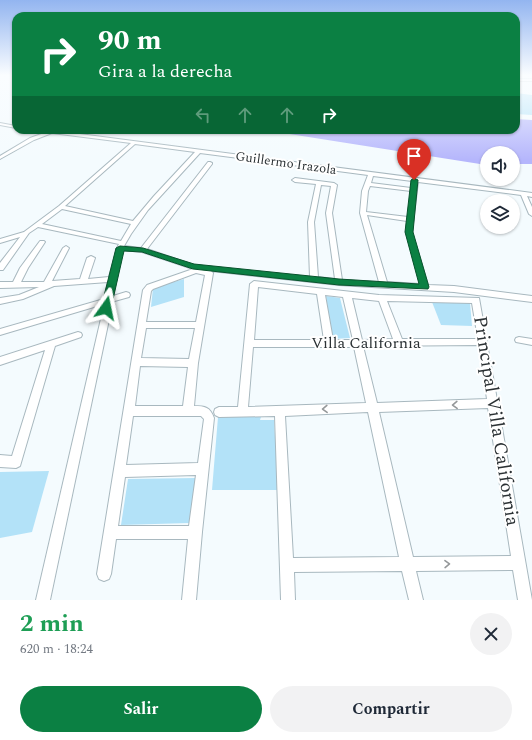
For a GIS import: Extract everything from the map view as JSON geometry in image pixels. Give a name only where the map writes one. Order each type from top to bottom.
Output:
[{"type":"street","points":[[0,124],[12,126]]},
{"type":"street","points":[[0,158],[42,135],[47,134]]},
{"type":"street","name":"Guillermo Irazola","points":[[71,134],[532,195]]},
{"type":"street","points":[[0,241],[27,232],[36,226],[61,207],[134,143]]},
{"type":"street","points":[[43,600],[112,279],[122,245],[135,223],[148,207],[199,151]]},
{"type":"street","points":[[143,250],[210,163]]},
{"type":"street","points":[[371,174],[367,184],[363,213],[384,285]]},
{"type":"street","points":[[295,180],[334,185],[329,213],[339,282]]},
{"type":"street","points":[[414,180],[409,232],[425,287]]},
{"type":"street","points":[[314,279],[311,222],[319,183]]},
{"type":"street","points":[[367,184],[414,190]]},
{"type":"street","points":[[523,194],[532,214]]},
{"type":"street","points":[[61,207],[135,223]]},
{"type":"street","points":[[363,213],[410,219]]},
{"type":"street","points":[[36,226],[143,250],[193,266],[339,282],[454,289],[532,299]]},
{"type":"street","points":[[0,268],[27,232]]},
{"type":"street","points":[[0,241],[7,242],[16,247]]},
{"type":"street","points":[[16,284],[24,268],[42,242]]},
{"type":"street","points":[[0,301],[20,297],[50,284],[66,248]]},
{"type":"street","points":[[83,282],[91,258]]},
{"type":"street","points":[[104,574],[141,325],[148,288],[196,272],[209,273],[193,363],[188,411]]},
{"type":"street","points":[[0,285],[50,284],[112,279]]},
{"type":"street","name":"Principal Villa California","points":[[249,344],[254,284],[382,298],[476,300],[525,600]]},
{"type":"street","points":[[321,292],[329,343]]},
{"type":"street","points":[[0,332],[107,306],[126,295]]},
{"type":"street","points":[[347,295],[416,600]]},
{"type":"street","points":[[382,298],[398,343]]},
{"type":"street","points":[[141,325],[200,325]]},
{"type":"street","points":[[0,361],[78,335]]},
{"type":"street","points":[[519,340],[532,342]]},
{"type":"street","name":"Villa California","points":[[249,344],[483,342]]},
{"type":"street","points":[[0,461],[16,462],[51,344]]},
{"type":"street","points":[[243,410],[249,344]]},
{"type":"street","points":[[136,362],[193,363]]},
{"type":"street","points":[[219,412],[243,410],[280,411],[494,403]]},
{"type":"street","points":[[128,411],[204,411],[209,418],[195,532],[189,600]]},
{"type":"street","points":[[280,411],[288,600]]},
{"type":"street","points":[[120,471],[203,469]]},
{"type":"street","points":[[110,533],[195,532]]},
{"type":"street","points":[[286,565],[519,563]]},
{"type":"shaded area","points":[[520,104],[532,104],[532,115],[520,114]]},
{"type":"shaded area","points":[[184,279],[184,297],[151,307],[153,288]]},
{"type":"shaded area","points":[[326,296],[340,298],[350,338],[332,339]]},
{"type":"shaded area","points":[[432,302],[470,303],[472,326],[441,325]]},
{"type":"shaded area","points":[[218,417],[261,417],[260,420],[274,420],[278,490],[212,490]]},
{"type":"shaded area","points":[[49,471],[32,532],[0,538],[0,472]]},
{"type":"shaded area","points":[[196,478],[189,523],[121,525],[128,479]]},
{"type":"water","points":[[520,119],[532,120],[532,164],[520,164],[520,146],[480,146],[480,164],[289,134],[520,134]]},
{"type":"route","points":[[106,308],[120,248],[143,250],[189,266],[339,282],[425,287],[409,232],[414,180]]}]
